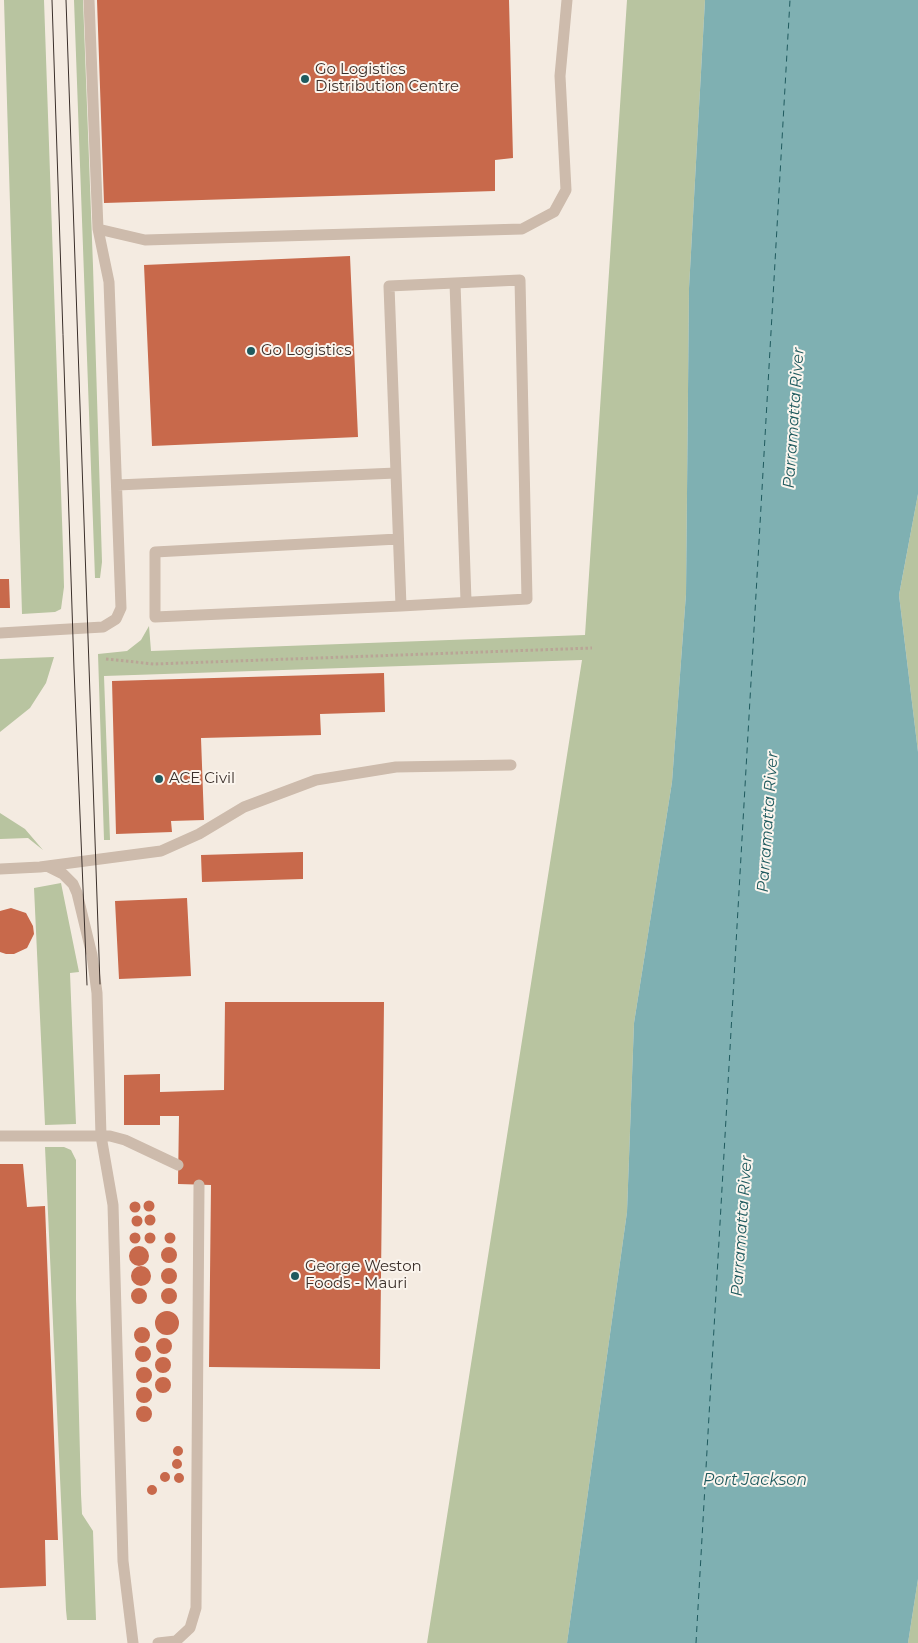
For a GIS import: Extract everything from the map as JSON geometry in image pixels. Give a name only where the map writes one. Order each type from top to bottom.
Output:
[{"type":"lane","points":[[0,633],[95,628],[108,625],[116,619],[121,608],[109,282],[98,229],[89,0]]},
{"type":"lane","points":[[98,229],[145,240],[522,229],[554,212],[566,190],[560,76],[567,0]]},
{"type":"lane","points":[[398,540],[155,552],[155,617],[401,606],[466,601],[527,599],[520,280],[389,286],[401,606]]},
{"type":"lane","points":[[455,283],[466,601]]},
{"type":"lane","points":[[117,485],[396,473]]},
{"type":"lane","points":[[0,869],[47,866],[161,851],[199,834],[244,807],[316,780],[396,767],[511,765]]},
{"type":"lane","points":[[47,866],[63,874],[73,884],[83,915],[92,955],[97,993],[101,1136],[113,1205],[123,1561],[133,1643]]},
{"type":"lane","points":[[0,1136],[101,1136],[125,1140],[178,1165]]},
{"type":"lane","points":[[158,1643],[176,1641],[190,1628],[196,1608],[199,1184]]},
{"type":"path","points":[[106,658],[154,664],[592,648]]},
{"type":"green space","points":[[4,0],[44,0],[63,549],[64,587],[61,609],[55,612],[22,614]]},
{"type":"green space","points":[[74,0],[83,0],[102,562],[100,578],[95,578]]},
{"type":"green space","points":[[627,0],[705,0],[689,288],[686,594],[672,782],[634,1023],[627,1212],[567,1643],[427,1643],[582,660],[104,676],[110,840],[104,840],[98,654],[127,651],[141,640],[149,626],[151,651],[585,635]]},
{"type":"green space","points":[[918,494],[918,752],[899,595]]},
{"type":"green space","points":[[54,657],[46,683],[30,708],[0,732],[0,659]]},
{"type":"green space","points":[[0,813],[25,829],[43,850],[28,838],[0,839]]},
{"type":"green space","points":[[61,883],[79,972],[70,973],[76,1124],[45,1125],[34,888]]},
{"type":"green space","points":[[45,1147],[64,1147],[71,1150],[76,1160],[76,1299],[81,1494],[82,1514],[93,1531],[96,1620],[67,1620]]},
{"type":"green space","points":[[918,1579],[918,1643],[908,1643]]},
{"type":"water","name":"Port Jackson","points":[[705,0],[918,0],[918,494],[899,595],[918,752],[918,1579],[908,1643],[567,1643],[627,1212],[634,1023],[672,782],[686,594],[689,288]]},
{"type":"building","name":"Go Logistics Distribution Centre","points":[[97,0],[509,0],[513,158],[495,160],[495,191],[104,203]]},
{"type":"building","name":"Go Logistics","points":[[350,256],[358,437],[152,446],[144,265]]},
{"type":"building","points":[[0,579],[9,579],[10,608],[0,608]]},
{"type":"building","name":"ACE Civil","points":[[384,673],[385,712],[320,714],[321,735],[201,738],[204,820],[171,821],[172,832],[116,834],[112,681]]},
{"type":"building","points":[[303,852],[303,879],[202,882],[201,855]]},
{"type":"building","points":[[187,898],[191,976],[119,979],[115,901]]},
{"type":"building","points":[[11,908],[26,913],[33,926],[34,934],[27,948],[14,954],[6,954],[0,952],[0,911]]},
{"type":"building","name":"George Weston Foods - Mauri","points":[[225,1002],[384,1002],[380,1369],[209,1367],[211,1185],[178,1184],[179,1116],[160,1116],[160,1125],[124,1125],[124,1075],[160,1074],[160,1092],[224,1090]]},
{"type":"building","points":[[0,1164],[23,1164],[27,1207],[45,1206],[58,1540],[45,1540],[46,1586],[0,1588]]},
{"type":"building","points":[[149,1200],[155,1206],[149,1212],[143,1206]]},
{"type":"building","points":[[135,1201],[141,1207],[135,1213],[129,1207]]},
{"type":"building","points":[[150,1214],[156,1220],[150,1226],[144,1220]]},
{"type":"building","points":[[137,1215],[143,1221],[137,1227],[131,1221]]},
{"type":"building","points":[[135,1232],[141,1238],[135,1244],[129,1238]]},
{"type":"building","points":[[150,1232],[156,1238],[150,1244],[144,1238]]},
{"type":"building","points":[[170,1232],[176,1238],[170,1244],[164,1238]]},
{"type":"building","points":[[139,1246],[146,1249],[149,1256],[146,1263],[139,1266],[132,1263],[129,1256],[132,1249]]},
{"type":"building","points":[[166,1247],[172,1247],[177,1252],[175,1261],[166,1263],[161,1258],[161,1252]]},
{"type":"building","points":[[141,1266],[148,1269],[151,1276],[148,1283],[141,1286],[134,1283],[131,1276],[134,1269]]},
{"type":"building","points":[[166,1268],[172,1268],[177,1273],[175,1282],[166,1284],[161,1279],[161,1273]]},
{"type":"building","points":[[136,1288],[142,1288],[147,1293],[145,1302],[136,1304],[131,1299],[131,1293]]},
{"type":"building","points":[[166,1288],[172,1288],[177,1293],[175,1302],[166,1304],[161,1299],[161,1293]]},
{"type":"building","points":[[167,1311],[175,1315],[179,1323],[175,1331],[167,1335],[159,1331],[155,1323],[159,1315]]},
{"type":"building","points":[[139,1327],[145,1327],[150,1332],[148,1341],[139,1343],[134,1338],[134,1332]]},
{"type":"building","points":[[161,1338],[167,1338],[172,1343],[170,1352],[161,1354],[156,1349],[156,1343]]},
{"type":"building","points":[[140,1346],[146,1346],[151,1351],[149,1360],[140,1362],[135,1357],[135,1351]]},
{"type":"building","points":[[160,1357],[166,1357],[171,1362],[169,1371],[160,1373],[155,1368],[155,1362]]},
{"type":"building","points":[[141,1367],[147,1367],[152,1372],[150,1381],[141,1383],[136,1378],[136,1372]]},
{"type":"building","points":[[160,1377],[166,1377],[171,1382],[169,1391],[160,1393],[155,1388],[155,1382]]},
{"type":"building","points":[[141,1387],[147,1387],[152,1392],[150,1401],[141,1403],[136,1398],[136,1392]]},
{"type":"building","points":[[141,1406],[147,1406],[152,1411],[150,1420],[141,1422],[136,1417],[136,1411]]},
{"type":"building","points":[[178,1446],[183,1451],[178,1456],[173,1451]]},
{"type":"building","points":[[177,1459],[182,1464],[177,1469],[172,1464]]},
{"type":"building","points":[[163,1472],[167,1472],[170,1477],[169,1481],[163,1482],[160,1479],[160,1475]]},
{"type":"building","points":[[179,1473],[184,1478],[179,1483],[174,1478]]},
{"type":"building","points":[[152,1485],[157,1490],[152,1495],[147,1490]]},
{"type":"ferry route","points":[[696,1643],[790,0]]},
{"type":"tram line","points":[[52,0],[74,669],[87,985]]},
{"type":"tram line","points":[[66,0],[100,984]]},
{"type":"place","name":"Go Logistics Distribution Centre","points":[[305,79]]},
{"type":"place","name":"Go Logistics","points":[[251,351]]},
{"type":"place","name":"ACE Civil","points":[[159,779]]},
{"type":"place","name":"George Weston Foods - Mauri","points":[[295,1276]]},
{"type":"water label","name":"Parramatta River","points":[[794,418]]},
{"type":"water label","name":"Parramatta River","points":[[768,822]]},
{"type":"water label","name":"Parramatta River","points":[[742,1226]]}]
